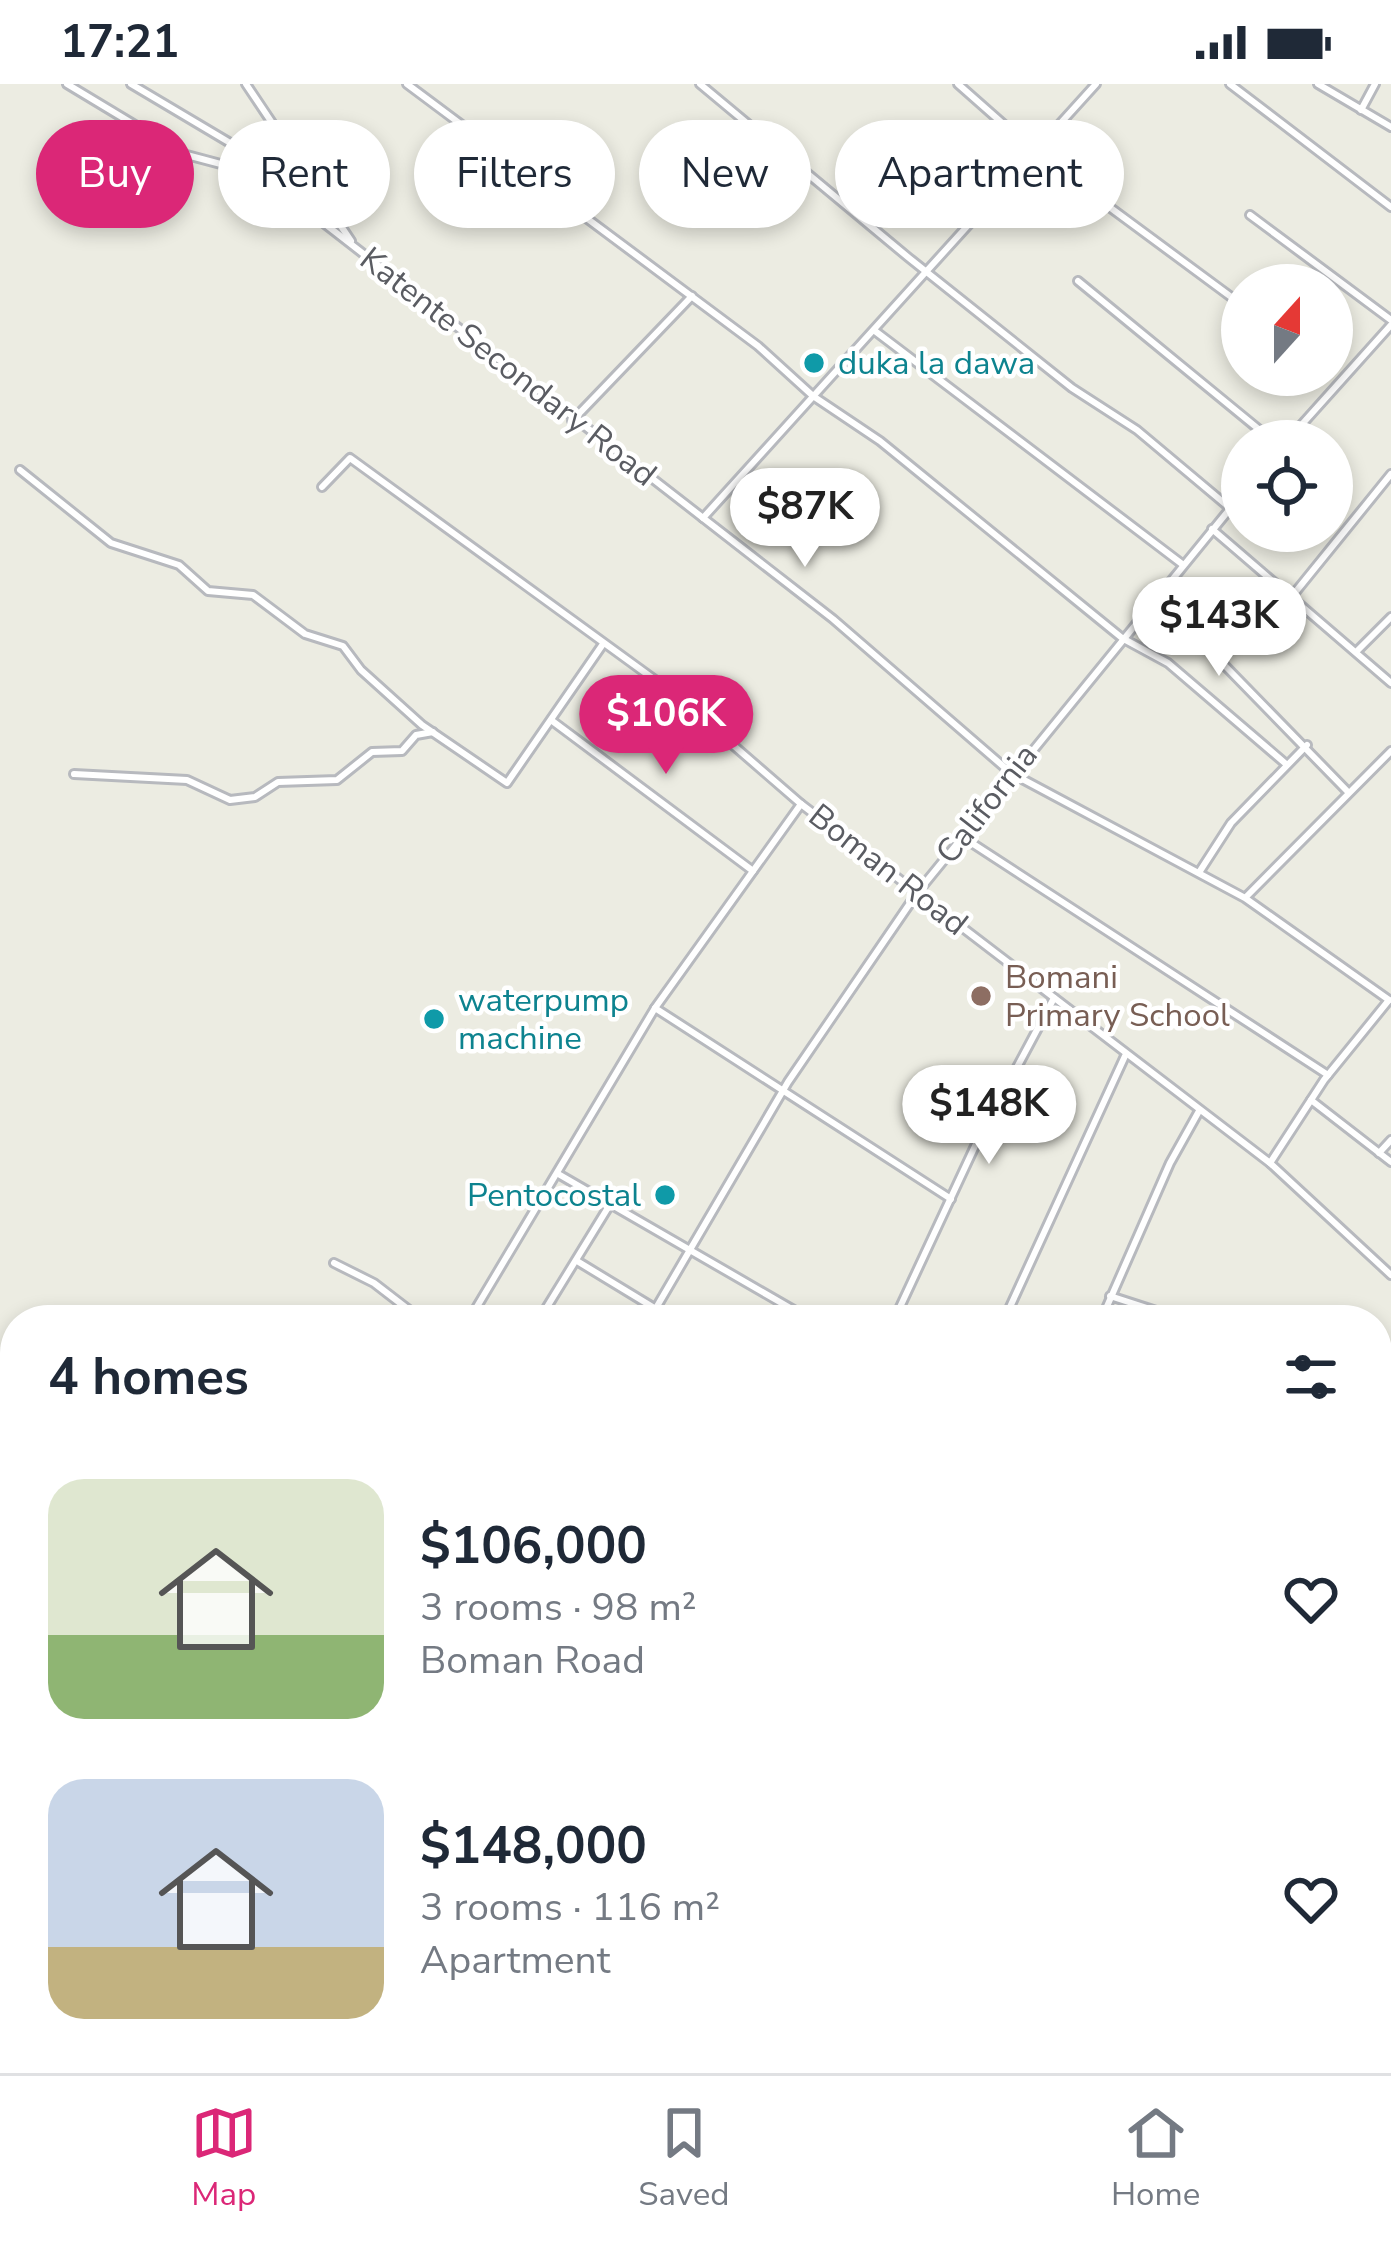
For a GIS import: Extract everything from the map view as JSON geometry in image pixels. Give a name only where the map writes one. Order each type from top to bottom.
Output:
[{"type":"street","points":[[68,84],[183,154],[218,163]]},
{"type":"street","name":"Katente Secondary Road","points":[[130,84],[218,136]]},
{"type":"street","points":[[246,84],[356,248]]},
{"type":"street","points":[[406,84],[692,296],[814,396],[880,441],[1122,638],[1168,664],[1286,764]]},
{"type":"street","points":[[700,84],[1072,388],[1137,430],[1221,500]]},
{"type":"street","points":[[958,84],[999,120]]},
{"type":"street","points":[[1064,120],[1096,84]]},
{"type":"street","points":[[1230,84],[1391,206]]},
{"type":"street","points":[[1318,84],[1391,127]]},
{"type":"street","points":[[1361,110],[1375,84]]},
{"type":"street","points":[[1250,215],[1391,322],[1353,363]]},
{"type":"street","points":[[1124,218],[1221,289]]},
{"type":"street","name":"Katente Secondary Road","points":[[330,228],[572,421],[833,619],[1010,772],[1200,871],[1390,999]]},
{"type":"street","points":[[703,518],[967,228]]},
{"type":"street","points":[[1078,281],[1247,420]]},
{"type":"street","points":[[572,421],[692,296]]},
{"type":"street","points":[[875,331],[1182,564]]},
{"type":"street","points":[[1304,420],[1324,396]]},
{"type":"street","name":"Boman Road","points":[[322,487],[350,458],[673,693],[801,804],[1270,1162],[1391,1275]]},
{"type":"street","points":[[20,470],[111,543],[179,565],[208,591],[253,595],[304,634],[343,646],[361,670],[433,732],[507,783],[603,644]]},
{"type":"street","points":[[1293,595],[1391,474]]},
{"type":"street","name":"California","points":[[658,1305],[781,1094],[917,893],[1010,772],[1221,518]]},
{"type":"street","points":[[1212,529],[1391,683]]},
{"type":"street","points":[[1156,595],[1348,792]]},
{"type":"street","points":[[1358,650],[1391,617]]},
{"type":"street","points":[[551,720],[753,871]]},
{"type":"street","points":[[74,774],[187,780],[230,800],[255,797],[278,782],[337,781],[372,752],[402,751],[416,735],[433,732]]},
{"type":"street","points":[[1200,871],[1231,823],[1307,745]]},
{"type":"street","points":[[1245,898],[1391,751]]},
{"type":"street","points":[[478,1305],[656,1008],[801,804]]},
{"type":"street","points":[[962,836],[1328,1075]]},
{"type":"street","points":[[901,1305],[1054,998]]},
{"type":"street","points":[[1270,1162],[1328,1075],[1390,999]]},
{"type":"street","points":[[656,1008],[781,1094],[951,1199]]},
{"type":"street","points":[[1011,1305],[1126,1055]]},
{"type":"street","points":[[1311,1100],[1391,1162]]},
{"type":"street","points":[[1106,1305],[1199,1111]]},
{"type":"street","points":[[1378,1153],[1391,1140]]},
{"type":"street","points":[[559,1174],[786,1305]]},
{"type":"street","points":[[548,1305],[609,1206]]},
{"type":"street","points":[[575,1260],[649,1305]]},
{"type":"street","points":[[334,1263],[374,1282],[403,1305]]},
{"type":"street","points":[[1110,1296],[1138,1305]]},
{"type":"place","name":"duka la dawa","points":[[814,363]]},
{"type":"place","name":"Bomani Primary School","points":[[981,996]]},
{"type":"place","name":"waterpump machine","points":[[434,1019]]},
{"type":"place","name":"Pentocostal","points":[[665,1195]]}]
